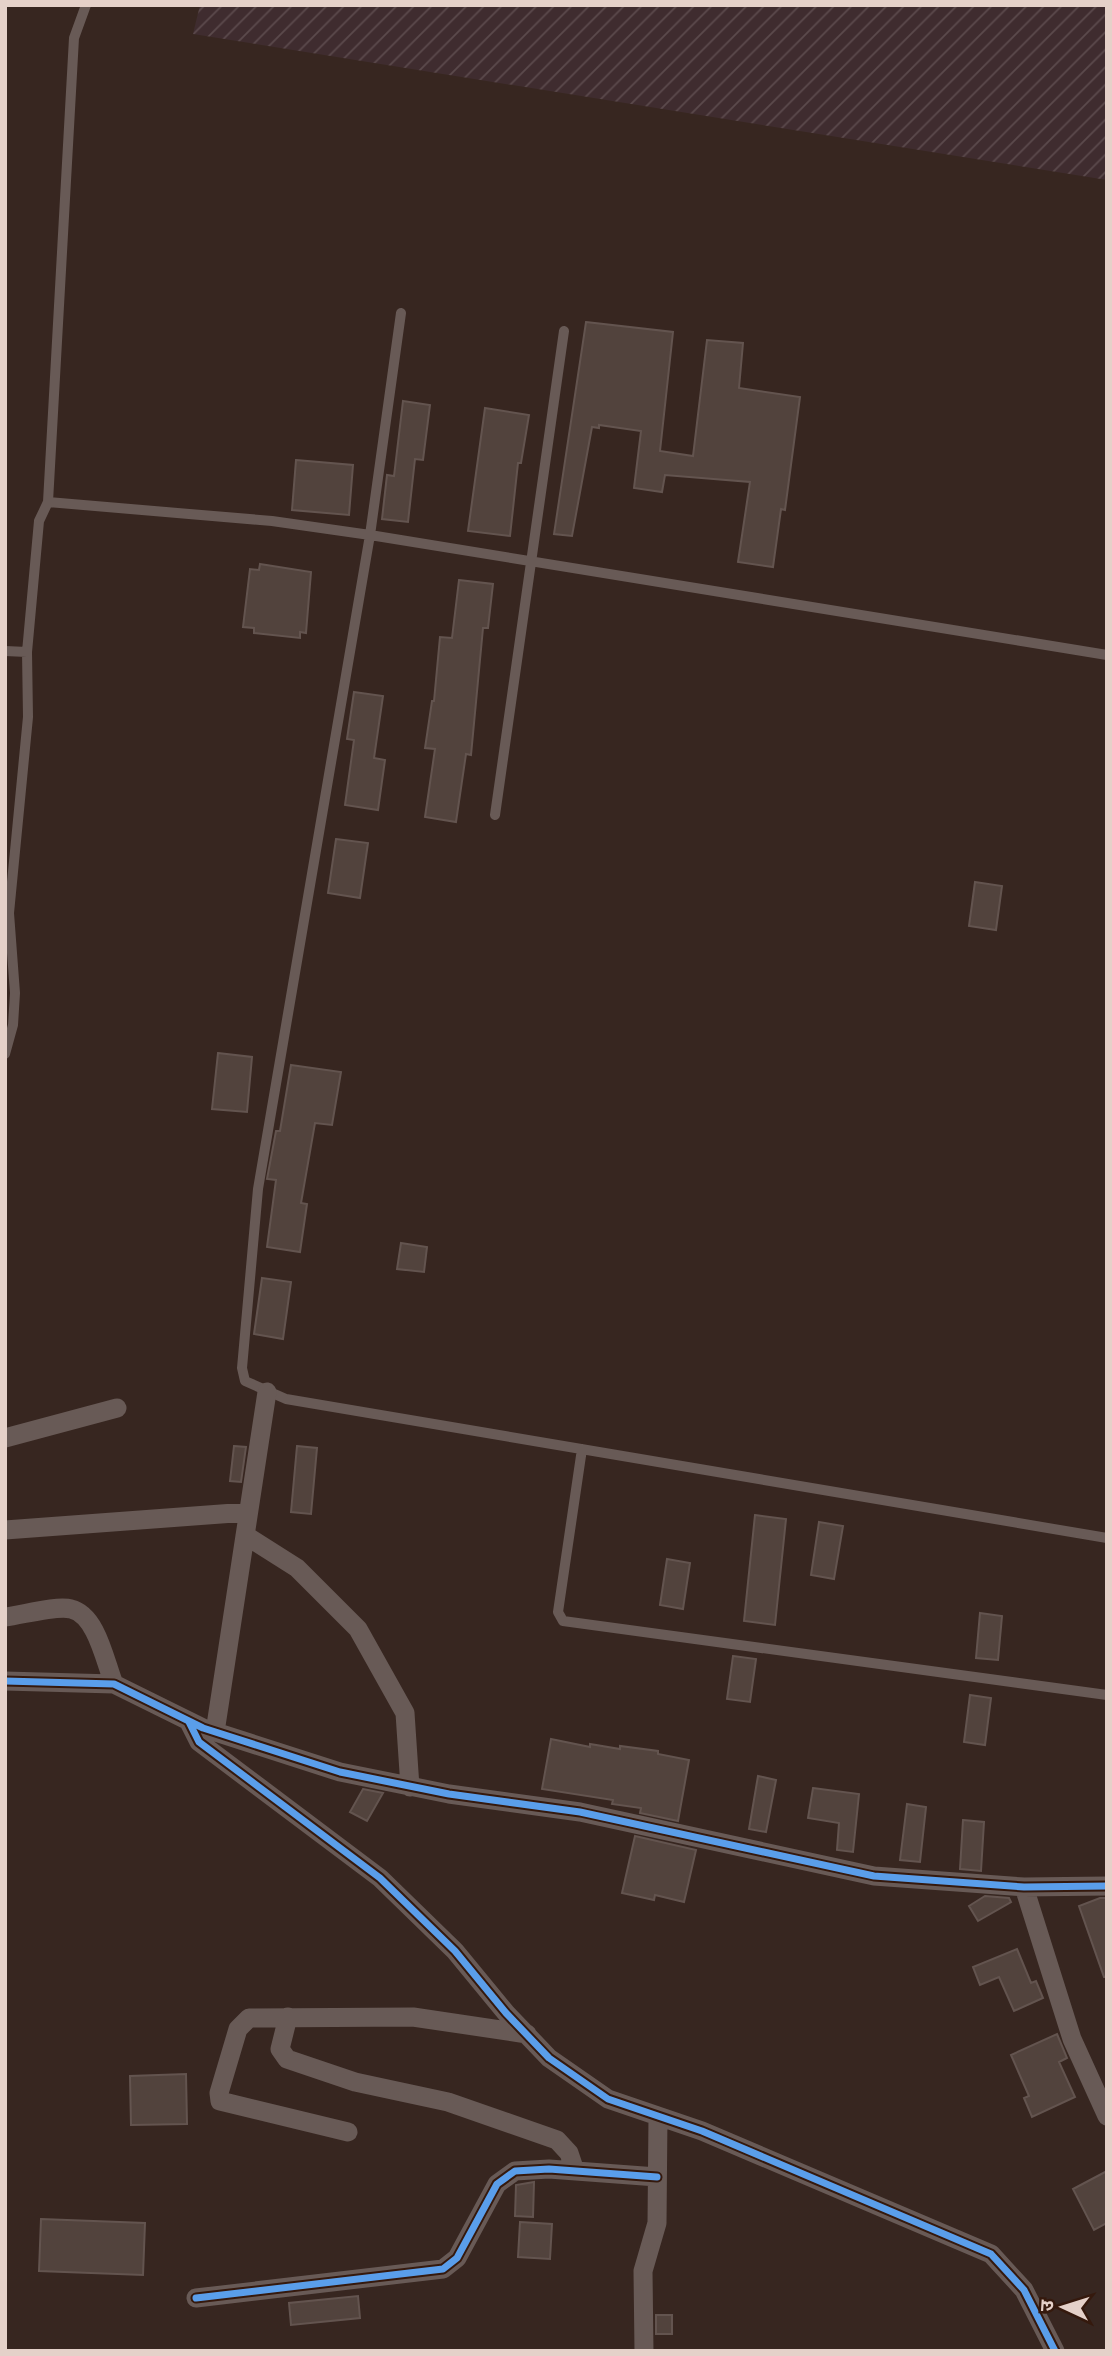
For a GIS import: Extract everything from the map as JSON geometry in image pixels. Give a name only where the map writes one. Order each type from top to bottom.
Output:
[{"type":"street","points":[[215,1732],[267,1392]]},
{"type":"street","points":[[5,1438],[117,1408]]},
{"type":"street","points":[[5,1531],[248,1512]]},
{"type":"street","points":[[245,1535],[297,1568],[358,1629],[405,1713],[410,1787]]},
{"type":"street","points":[[5,1617],[70,1608],[80,1613],[89,1622],[114,1684]]},
{"type":"street","points":[[5,1681],[114,1684],[215,1732],[340,1772],[410,1787],[580,1812],[874,1876],[1024,1887],[1107,1886]]},
{"type":"street","points":[[189,1721],[199,1742],[380,1878],[455,1951],[549,2058],[608,2099],[702,2131],[991,2254],[1024,2290],[1055,2351]]},
{"type":"street","points":[[1024,1887],[1072,2039],[1107,2116]]},
{"type":"street","points":[[288,2017],[280,2049],[287,2059],[355,2082],[448,2102],[557,2140],[569,2153],[575,2171]]},
{"type":"street","points":[[348,2133],[220,2101],[219,2093],[238,2029],[243,2022],[249,2018],[413,2017],[527,2034]]},
{"type":"street","points":[[644,2351],[643,2270],[657,2222],[658,2116]]},
{"type":"street","points":[[196,2298],[443,2269],[457,2258],[496,2184],[516,2171],[575,2171],[657,2177]]},
{"type":"lane","points":[[5,1054],[13,1025],[15,993],[9,913],[28,717],[27,652],[39,521],[48,502],[74,38],[86,5]]},
{"type":"lane","points":[[401,313],[370,535],[258,1189],[242,1368],[245,1381],[286,1399],[1107,1538]]},
{"type":"lane","points":[[495,814],[565,331]]},
{"type":"lane","points":[[48,502],[272,521],[370,535],[1107,655]]},
{"type":"lane","points":[[5,651],[27,652]]},
{"type":"lane","points":[[582,1449],[558,1612],[563,1621],[1107,1695]]},
{"type":"shaded area","points":[[200,5],[1107,5],[1107,180],[193,34]]},
{"type":"building","points":[[586,322],[673,332],[660,451],[693,456],[707,340],[743,343],[739,388],[800,397],[785,510],[781,509],[773,567],[738,562],[750,482],[665,475],[662,492],[634,488],[641,431],[599,425],[599,428],[592,427],[572,536],[554,534]]},
{"type":"building","points":[[403,401],[430,405],[423,460],[415,459],[408,522],[382,519],[387,475],[394,476]]},
{"type":"building","points":[[485,408],[529,415],[521,463],[518,463],[510,536],[468,531]]},
{"type":"building","points":[[296,460],[353,465],[349,515],[292,510]]},
{"type":"building","points":[[260,564],[311,572],[306,633],[300,632],[300,638],[254,633],[254,628],[243,627],[250,569],[259,570]]},
{"type":"building","points":[[459,580],[493,584],[488,628],[483,628],[471,755],[466,754],[456,822],[425,817],[435,749],[425,748],[434,701],[440,637],[452,638]]},
{"type":"building","points":[[354,692],[383,696],[374,758],[385,760],[378,810],[345,805],[354,740],[347,739]]},
{"type":"building","points":[[336,839],[368,843],[360,898],[328,893]]},
{"type":"building","points":[[975,882],[1002,886],[996,930],[969,926]]},
{"type":"building","points":[[218,1053],[252,1057],[247,1112],[212,1109]]},
{"type":"building","points":[[291,1065],[341,1072],[332,1125],[315,1123],[301,1203],[307,1204],[300,1252],[267,1247],[276,1180],[267,1179],[276,1131],[280,1131]]},
{"type":"building","points":[[401,1243],[427,1247],[424,1272],[397,1269]]},
{"type":"building","points":[[262,1278],[291,1282],[283,1339],[254,1334]]},
{"type":"building","points":[[234,1446],[246,1447],[241,1482],[230,1481]]},
{"type":"building","points":[[297,1446],[317,1448],[311,1514],[291,1512]]},
{"type":"building","points":[[755,1515],[786,1519],[775,1625],[744,1621]]},
{"type":"building","points":[[819,1522],[843,1526],[834,1579],[811,1575]]},
{"type":"building","points":[[667,1559],[690,1563],[683,1609],[660,1605]]},
{"type":"building","points":[[980,1613],[1002,1616],[998,1660],[976,1658]]},
{"type":"building","points":[[733,1656],[756,1659],[750,1702],[727,1699]]},
{"type":"building","points":[[970,1695],[991,1698],[985,1745],[964,1742]]},
{"type":"building","points":[[551,1739],[590,1747],[590,1744],[658,1751],[658,1754],[689,1760],[678,1821],[640,1813],[641,1808],[612,1804],[613,1800],[542,1789]]},
{"type":"building","points":[[758,1776],[776,1780],[766,1832],[749,1829]]},
{"type":"building","points":[[813,1788],[859,1794],[853,1852],[837,1850],[839,1823],[808,1818]]},
{"type":"building","points":[[363,1789],[383,1793],[367,1821],[350,1812]]},
{"type":"building","points":[[907,1804],[926,1807],[920,1862],[900,1860]]},
{"type":"building","points":[[963,1820],[984,1822],[981,1871],[960,1869]]},
{"type":"building","points":[[635,1836],[696,1850],[684,1902],[655,1895],[654,1900],[622,1893]]},
{"type":"building","points":[[985,1896],[1009,1898],[1011,1902],[978,1921],[969,1906]]},
{"type":"building","points":[[1107,1898],[1107,1977],[1104,1977],[1079,1906]]},
{"type":"building","points":[[1017,1949],[1031,1983],[1036,1981],[1043,1998],[1014,2011],[999,1977],[980,1985],[973,1967]]},
{"type":"building","points":[[1057,2034],[1067,2058],[1059,2062],[1075,2097],[1032,2117],[1024,2098],[1029,2096],[1011,2055]]},
{"type":"building","points":[[186,2074],[187,2124],[131,2125],[130,2076]]},
{"type":"building","points":[[1107,2171],[1107,2223],[1094,2230],[1073,2189]]},
{"type":"building","points":[[534,2182],[533,2217],[515,2216],[516,2185]]},
{"type":"building","points":[[41,2219],[145,2223],[143,2275],[39,2271]]},
{"type":"building","points":[[520,2222],[552,2224],[550,2259],[518,2257]]},
{"type":"building","points":[[358,2296],[360,2318],[291,2325],[289,2303]]},
{"type":"building","points":[[656,2315],[672,2315],[672,2334],[656,2334]]},
{"type":"cycle path","points":[[5,1681],[114,1684],[203,1728],[340,1772],[449,1794],[580,1812],[874,1876],[1024,1887],[1107,1886]]},
{"type":"cycle path","points":[[189,1722],[199,1742],[380,1878],[455,1951],[506,2013],[549,2058],[608,2099],[702,2131],[991,2254],[1024,2290],[1055,2351]]},
{"type":"cycle path","points":[[196,2298],[443,2269],[457,2258],[497,2184],[515,2171],[549,2169],[657,2177]]}]
